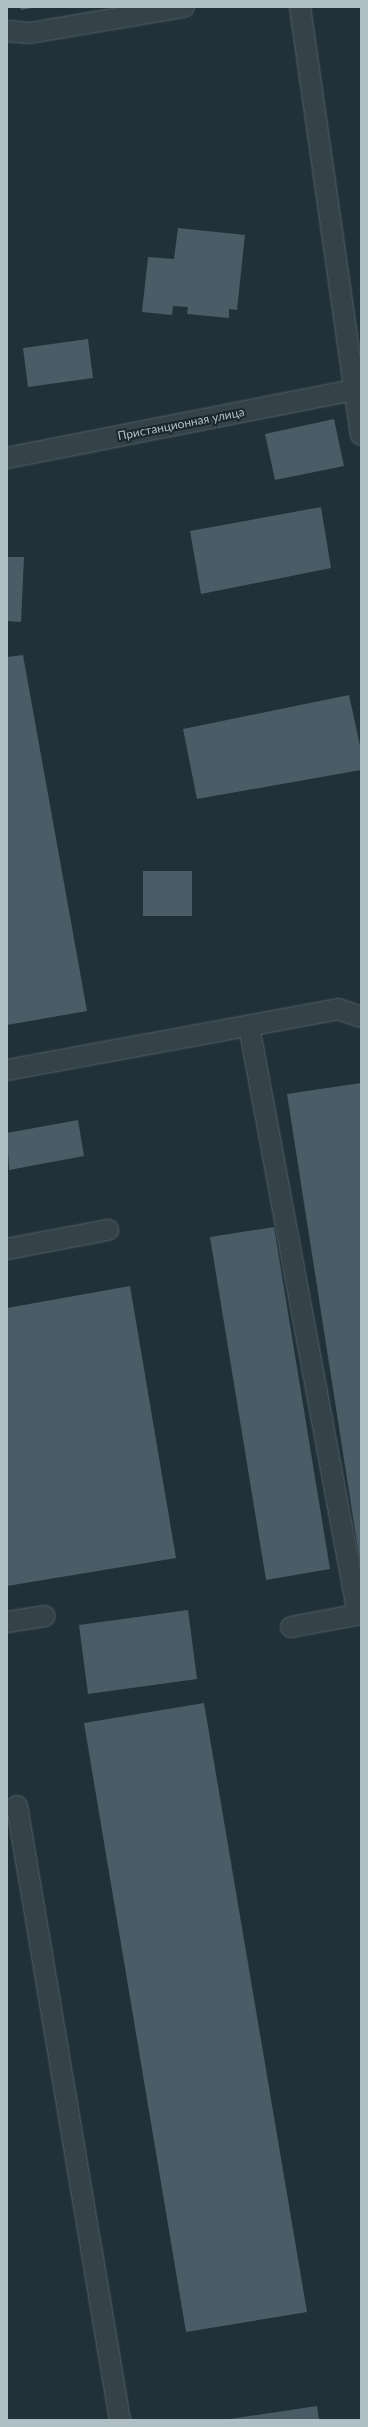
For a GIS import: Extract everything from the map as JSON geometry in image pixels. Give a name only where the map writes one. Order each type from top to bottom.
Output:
[{"type":"lane","points":[[7,31],[30,33],[184,7]]},
{"type":"lane","points":[[300,7],[361,435]]},
{"type":"lane","name":"Пристанционная улица","points":[[7,458],[354,390]]},
{"type":"lane","points":[[7,1070],[338,1009],[361,1017]]},
{"type":"lane","points":[[249,1026],[359,1614],[291,1627]]},
{"type":"lane","points":[[7,1250],[108,1230]]},
{"type":"lane","points":[[7,1622],[44,1616]]},
{"type":"lane","points":[[17,1806],[120,2420]]},
{"type":"building","points":[[20,7],[32,7],[32,8],[21,10]]},
{"type":"building","points":[[178,228],[245,235],[237,310],[229,309],[229,318],[187,314],[188,307],[173,306],[172,315],[142,312],[148,257],[174,259]]},
{"type":"building","points":[[88,339],[93,378],[28,387],[23,348]]},
{"type":"building","points":[[334,419],[344,466],[275,480],[265,434]]},
{"type":"building","points":[[321,507],[331,568],[201,594],[190,531]]},
{"type":"building","points":[[7,557],[24,557],[21,622],[7,621]]},
{"type":"building","points":[[23,655],[87,1011],[7,1025],[7,657]]},
{"type":"building","points":[[349,695],[361,750],[361,770],[197,799],[183,729]]},
{"type":"building","points":[[143,871],[192,871],[192,916],[143,916]]},
{"type":"building","points":[[361,1083],[361,1561],[360,1562],[287,1094]]},
{"type":"building","points":[[78,1120],[84,1156],[9,1170],[7,1133]]},
{"type":"building","points":[[274,1227],[330,1569],[266,1580],[210,1237]]},
{"type":"building","points":[[130,1286],[176,1558],[7,1586],[7,1308]]},
{"type":"building","points":[[188,1610],[197,1679],[88,1694],[79,1625]]},
{"type":"building","points":[[204,1703],[307,2312],[186,2332],[84,1723]]},
{"type":"building","points":[[317,2406],[319,2420],[230,2419]]}]
